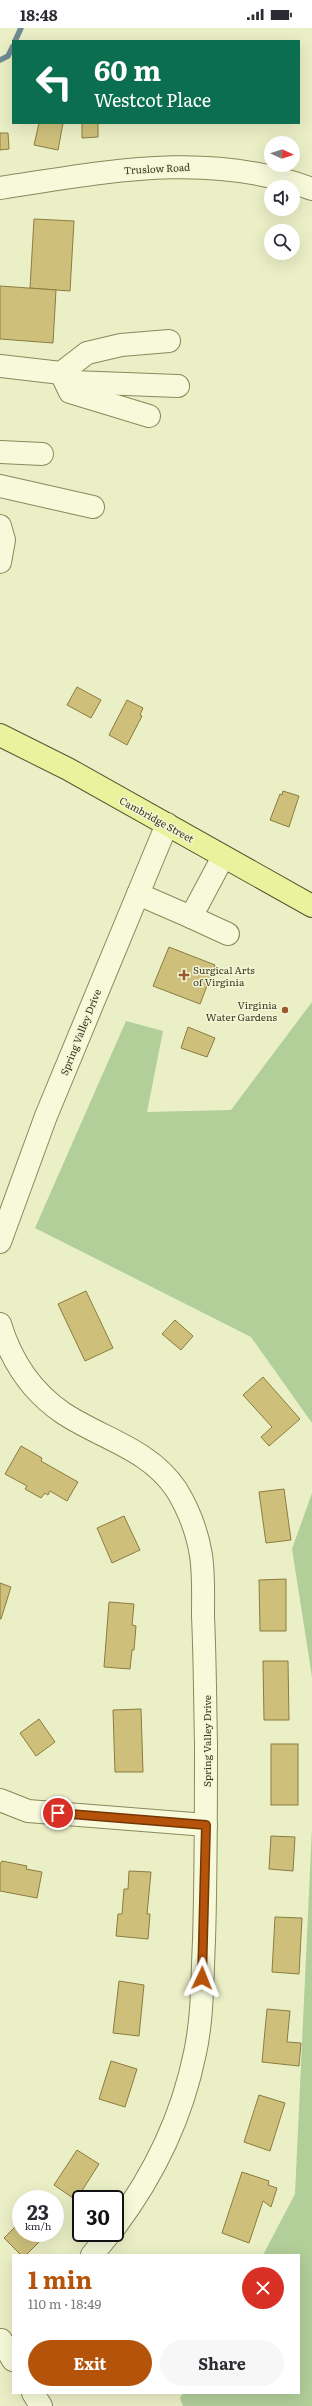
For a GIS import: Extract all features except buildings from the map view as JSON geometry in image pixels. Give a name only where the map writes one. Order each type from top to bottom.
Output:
[{"type":"main road","name":"Cambridge Street","points":[[0,735],[68,769],[312,906]]},
{"type":"street","name":"Truslow Road","points":[[0,188],[135,168],[181,166],[225,168],[255,173],[312,189]]},
{"type":"street","points":[[61,373],[87,353],[121,345],[170,341]]},
{"type":"street","points":[[0,366],[61,373],[73,382],[178,386]]},
{"type":"street","points":[[61,373],[70,392],[148,416]]},
{"type":"street","points":[[0,452],[42,454]]},
{"type":"street","points":[[0,486],[93,507]]},
{"type":"street","points":[[0,526],[4,540],[0,562]]},
{"type":"street","name":"Spring Valley Drive","points":[[0,1242],[46,1116],[167,824]]},
{"type":"street","points":[[191,917],[223,857]]},
{"type":"street","points":[[138,894],[228,934]]},
{"type":"street","name":"Spring Valley Drive","points":[[0,1324],[6,1343],[18,1366],[37,1391],[65,1415],[138,1452],[158,1468],[174,1488],[188,1510],[197,1534],[201,1559],[206,1825],[201,2008],[195,2052],[184,2094],[169,2135],[150,2175],[124,2214]]},
{"type":"street","points":[[0,1800],[28,1811],[206,1825]]},
{"type":"street","points":[[93,2254],[103,2242]]},
{"type":"street","points":[[5,2337],[12,2357]]},
{"type":"street","points":[[34,2394],[41,2406]]},
{"type":"green space","points":[[312,1002],[312,1423],[251,1337],[35,1228],[126,1021],[163,1031],[147,1112],[231,1110]]},
{"type":"green space","points":[[312,1493],[312,1677],[292,1549]]},
{"type":"green space","points":[[312,1828],[312,2406],[183,2406],[180,2398],[182,2394],[300,2394],[300,2254],[264,2254],[295,2194]]},
{"type":"waterway","points":[[15,40],[21,28]]},
{"type":"waterway","points":[[0,60],[8,56],[12,48]]},
{"type":"place","name":"Surgical Arts of Virginia","points":[[184,975]]},
{"type":"place","name":"Virginia Water Gardens","points":[[285,1010]]},
{"type":"route","points":[[58,1813],[206,1825],[202,1978]]}]
